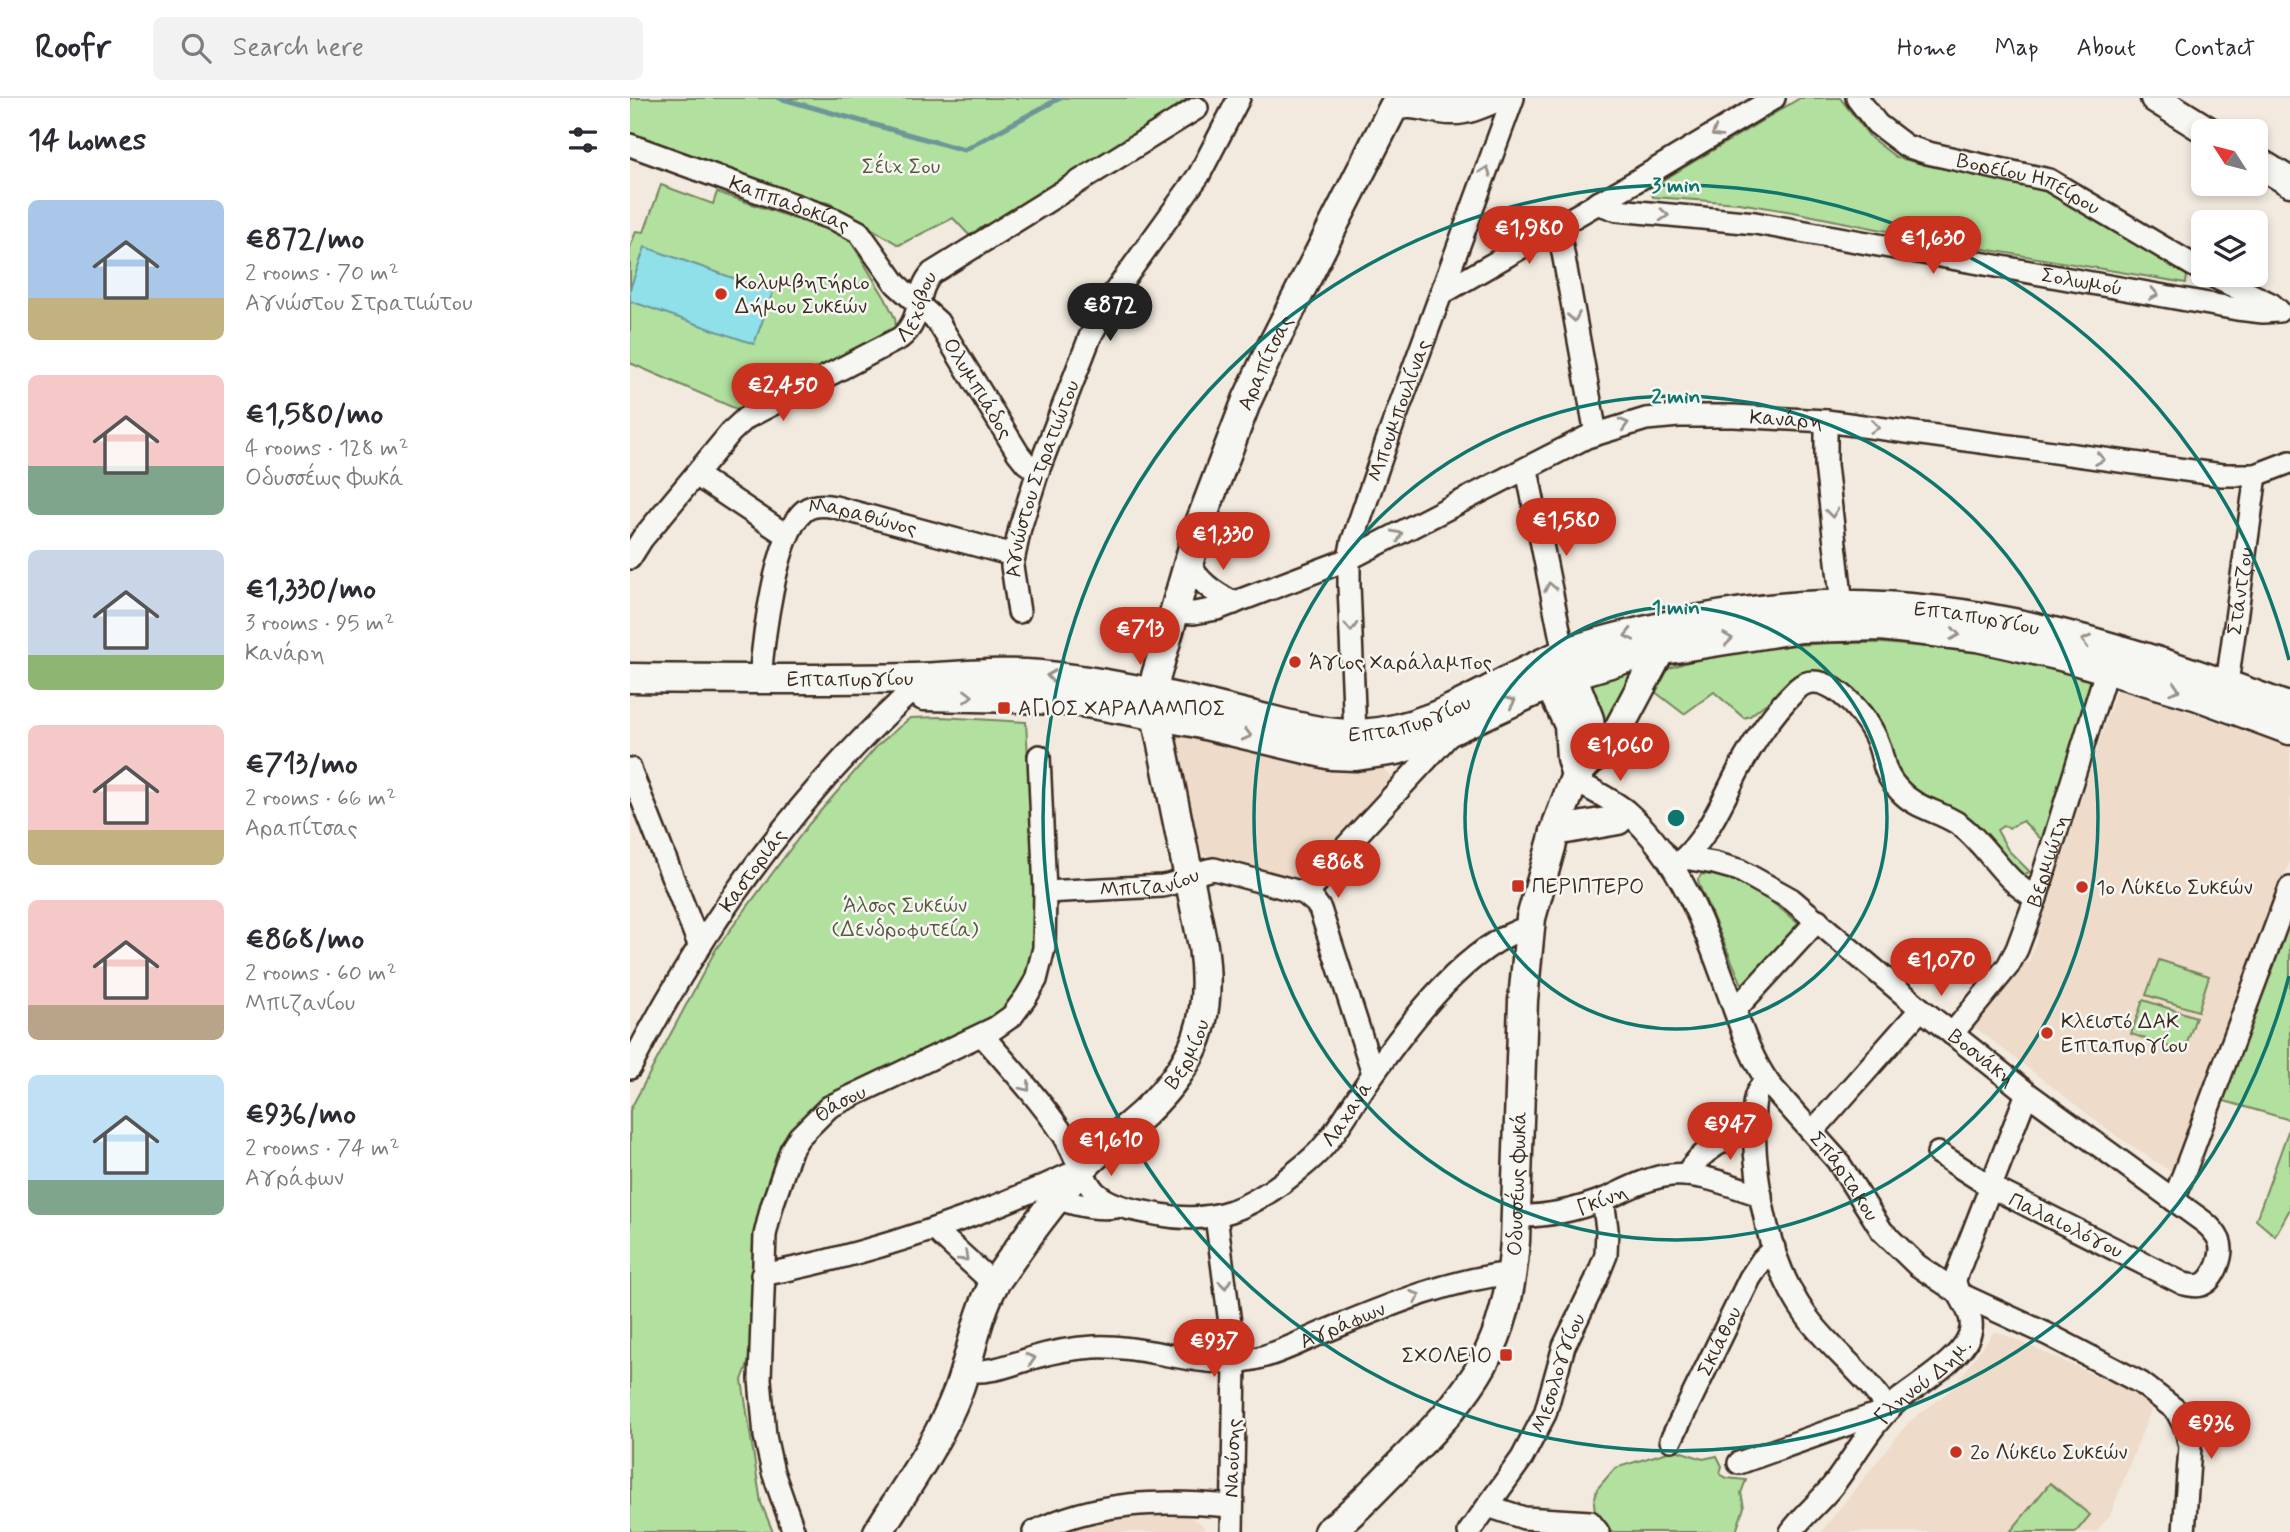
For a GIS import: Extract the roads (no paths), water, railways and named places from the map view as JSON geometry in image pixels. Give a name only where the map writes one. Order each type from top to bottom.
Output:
[{"type":"main road","name":"Αραπίτσας","points":[[1155,705],[1156,676],[1189,559],[1204,511],[1247,400],[1390,112],[1398,102],[1406,100],[1455,110],[1494,98]]},
{"type":"main road","points":[[2155,98],[2191,120]]},
{"type":"main road","points":[[2268,168],[2290,182]]},
{"type":"main road","name":"Επταπυργίου","points":[[630,678],[760,680],[1035,674],[1331,755],[1356,756],[1397,750],[1456,729],[1610,640],[1709,618],[1767,610],[1842,605],[1938,611],[2020,625],[2113,648],[2225,695],[2290,730]]},
{"type":"main road","name":"Επταπυργίου","points":[[630,696],[1053,699],[1155,705],[1355,734],[1388,731],[1432,718],[1556,670],[1606,663],[1661,649],[1810,627],[1881,626],[1977,637],[2290,708]]},
{"type":"main road","points":[[1578,777],[1609,745],[1661,649]]},
{"type":"main road","name":"Οδυσσέως Φωκά","points":[[1328,1532],[1430,1434],[1468,1390],[1480,1373],[1493,1345],[1506,1306],[1513,1273],[1523,1000],[1530,927],[1555,831],[1592,744],[1589,719],[1556,670]]},
{"type":"main road","name":"Βερμίου","points":[[878,1532],[951,1408],[993,1284],[1048,1194],[1082,1169],[1168,1087],[1186,1062],[1198,1038],[1204,1014],[1207,982],[1198,919],[1155,705]]},
{"type":"main road","points":[[1555,831],[1628,822]]},
{"type":"street","name":"Αγνώστου Στρατιώτου","points":[[1019,612],[1013,555],[1038,471],[1090,337],[1103,309],[1199,175],[1239,98]]},
{"type":"street","name":"Μπουμπουλίνας","points":[[1355,734],[1349,559],[1360,517],[1513,98]]},
{"type":"street","points":[[1441,294],[1774,98]]},
{"type":"street","name":"Βορείου Ηπείρου","points":[[1857,98],[1882,129],[1906,146],[2049,180],[2191,264]]},
{"type":"street","name":"Λεχόβου","points":[[630,558],[636,536],[696,475],[746,418],[893,343],[913,324],[926,281],[936,270],[1197,108]]},
{"type":"street","name":"Καππαδοκίας","points":[[630,145],[836,220],[854,229],[865,238],[896,284],[919,305]]},
{"type":"street","name":"Σολωμού","points":[[1597,203],[1616,210],[1768,225],[2237,309],[2284,313]]},
{"type":"street","points":[[1558,225],[1596,434]]},
{"type":"street","points":[[2235,287],[2284,313]]},
{"type":"street","name":"Ολυμπιάδος","points":[[919,305],[944,329],[1022,459],[1038,471]]},
{"type":"street","name":"Κανάρη","points":[[1176,604],[1198,598],[1225,598],[1349,559],[1596,434],[1632,422],[1670,416],[1771,417],[1826,421],[2222,475],[2256,475],[2290,462]]},
{"type":"street","points":[[1826,421],[1826,465],[1842,605]]},
{"type":"street","name":"Οδυσσέως Φωκά","points":[[1527,470],[1556,670]]},
{"type":"street","points":[[696,475],[786,535]]},
{"type":"street","name":"Στάντζου","points":[[2225,695],[2256,475]]},
{"type":"street","name":"Μαραθώνος","points":[[760,680],[765,637],[786,535],[806,510],[828,505],[1013,555]]},
{"type":"street","points":[[1189,559],[1195,573],[1225,598]]},
{"type":"street","name":"Βερμιώτη","points":[[1952,1034],[2008,966],[2017,949],[2036,898],[2106,668]]},
{"type":"street","points":[[1679,863],[1710,825],[1738,770],[1758,739],[1796,690],[1803,684],[1814,681],[1836,691],[1864,718],[1877,741],[1886,772],[1904,795],[1918,805],[1952,820],[1967,831],[2009,880],[2036,898]]},
{"type":"street","name":"Καστοριάς","points":[[630,1068],[700,947],[739,887],[780,832],[834,769],[906,696]]},
{"type":"street","points":[[1373,1073],[1320,909],[1308,895],[1328,866],[1456,729]]},
{"type":"street","points":[[1397,750],[1408,780]]},
{"type":"street","name":"Θάσου","points":[[794,1532],[773,1472],[765,1436],[760,1379],[762,1275],[765,1236],[772,1206],[791,1150],[820,1114],[860,1091],[982,1035],[1012,1016],[1026,997],[1036,980],[1044,948],[1045,892],[1040,756]]},
{"type":"street","points":[[630,769],[700,947]]},
{"type":"street","name":"Σπάρτακου","points":[[1578,777],[1679,863],[1735,1010],[1766,1080],[1836,1160],[1891,1242],[1927,1273],[1959,1294],[2113,1368],[2150,1389],[2176,1410],[2186,1429],[2190,1447],[2184,1532]]},
{"type":"street","name":"Βοσνάκη","points":[[1679,863],[1722,865],[1749,874],[1791,899],[1921,1009],[2027,1093],[2204,1222],[2220,1241],[2221,1247],[2217,1266],[2205,1283],[2199,1286]]},
{"type":"street","name":"Μπιζανίου","points":[[1045,892],[1162,886],[1175,884],[1202,871],[1217,869],[1308,895]]},
{"type":"street","points":[[2174,1199],[2290,888]]},
{"type":"street","points":[[1735,1010],[1818,920]]},
{"type":"street","name":"Λαχανά","points":[[982,1035],[1052,1120],[1093,1190],[1122,1206],[1177,1217],[1216,1216],[1240,1209],[1261,1198],[1313,1158],[1336,1130],[1373,1073],[1458,971],[1497,941],[1530,927]]},
{"type":"street","points":[[1813,1131],[1921,1009]]},
{"type":"street","points":[[1739,1463],[1888,1410],[1876,1391],[1830,1345],[1801,1309],[1774,1248],[1761,1195],[1754,1127],[1755,1098],[1766,1080]]},
{"type":"street","name":"Γληνού Δημ.","points":[[1791,1532],[1832,1486],[1888,1410],[1944,1365],[1968,1338],[1971,1320],[1955,1282],[1956,1273],[2027,1093]]},
{"type":"street","points":[[1686,1175],[1698,1158],[1754,1127]]},
{"type":"street","name":"Παλαιολόγου","points":[[1938,1153],[1991,1188],[2184,1284],[2199,1286]]},
{"type":"street","name":"Γκίνη","points":[[1516,1216],[1554,1214],[1603,1200],[1661,1177],[1686,1175],[1761,1195]]},
{"type":"street","points":[[762,1275],[848,1256],[1048,1194]]},
{"type":"street","name":"Λαχανά","points":[[1048,1194],[1075,1204],[1104,1209],[1122,1206]]},
{"type":"street","name":"Μεσολογγίου","points":[[1469,1532],[1522,1458],[1549,1404],[1567,1338],[1603,1265],[1607,1241],[1603,1200]]},
{"type":"street","name":"Ναούσης","points":[[1216,1216],[1235,1362],[1232,1532]]},
{"type":"street","points":[[934,1229],[993,1284]]},
{"type":"street","name":"Σκιάθου","points":[[1671,1440],[1747,1284],[1762,1260],[1774,1248]]},
{"type":"street","name":"Αγράφων","points":[[965,1371],[990,1371],[1052,1353],[1097,1347],[1127,1348],[1235,1362],[1274,1353],[1441,1287],[1474,1278],[1513,1273]]},
{"type":"street","points":[[1034,1532],[1083,1513],[1129,1504],[1177,1502],[1231,1506]]},
{"type":"street","points":[[1488,1506],[1524,1518],[1590,1522],[1598,1532]]},
{"type":"water","points":[[645,247],[773,292],[754,344],[630,301],[630,289]]},
{"type":"waterway","points":[[779,98],[964,150],[1060,98]]},
{"type":"place","name":"Κολυμβητήριο Δήμου Συκεών","points":[[721,294]]},
{"type":"place","name":"Άγιος Χαράλαμπος","points":[[1295,662]]},
{"type":"place","name":"ΑΓΙΟΣ ΧΑΡΑΛΑΜΠΟΣ","points":[[1004,708]]},
{"type":"place","name":"ΠΕΡΙΠΤΕΡΟ","points":[[1518,886]]},
{"type":"place","name":"1ο Λύκειο Συκεών","points":[[2082,887]]},
{"type":"place","name":"Κλειστό ΔΑΚ Επταπυργίου","points":[[2047,1033]]},
{"type":"place","name":"ΣΧΟΛΕΙΟ","points":[[1506,1355]]},
{"type":"place","name":"2ο Λύκειο Συκεών","points":[[1956,1452]]},
{"type":"park label","name":"Σέιχ Σου","points":[[901,166]]},
{"type":"park label","name":"Άλσος Συκεών (Δενδροφυτεία)","points":[[905,917]]}]
